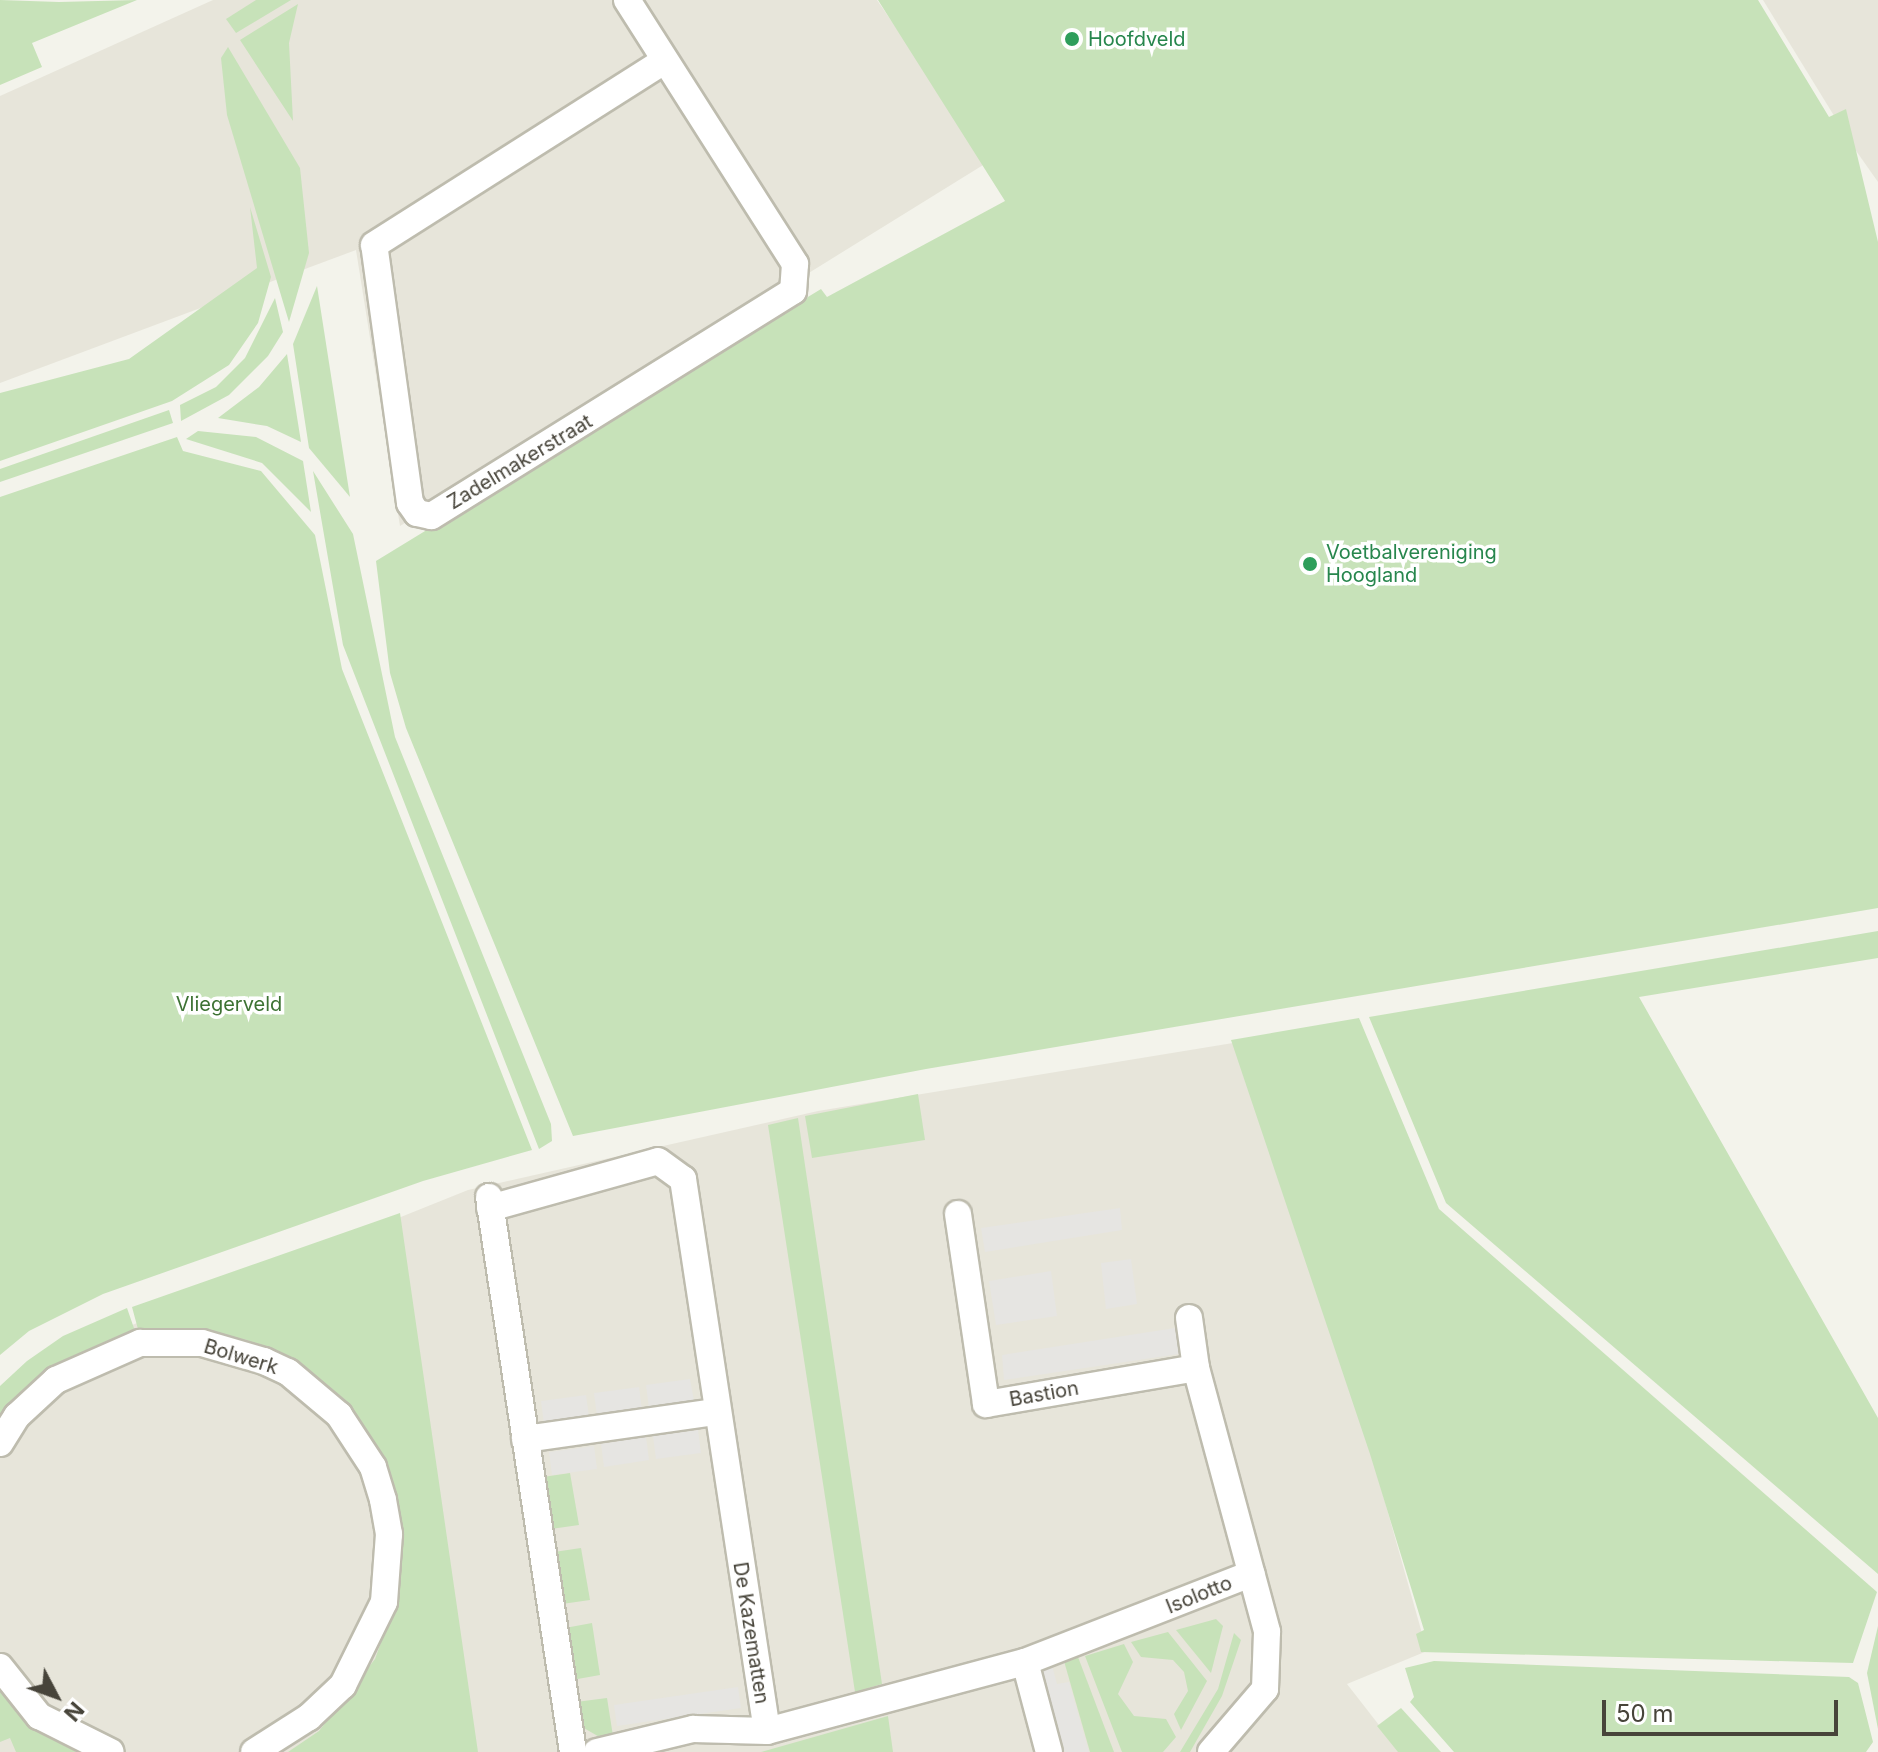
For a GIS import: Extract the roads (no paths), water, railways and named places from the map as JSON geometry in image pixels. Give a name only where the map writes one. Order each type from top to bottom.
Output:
[{"type":"street","name":"Zadelmakerstraat","points":[[627,0],[795,264],[793,291],[431,516],[417,513],[410,503],[374,245],[664,61]]},
{"type":"street","name":"De Kazematten","points":[[573,1752],[490,1202],[658,1161],[671,1167],[683,1179],[715,1412],[767,1731],[693,1729],[597,1752]]},
{"type":"street","name":"Bastion","points":[[958,1214],[986,1404],[1196,1368]]},
{"type":"street","points":[[1189,1318],[1196,1368],[1267,1632],[1265,1689],[1225,1747]]},
{"type":"street","name":"Bolwerk","points":[[0,1443],[17,1416],[56,1380],[140,1343],[202,1343],[264,1361],[288,1372],[339,1415],[373,1467],[383,1500],[389,1534],[384,1602],[343,1685],[309,1717],[254,1752]]},
{"type":"street","points":[[525,1439],[715,1412]]},
{"type":"street","name":"Isolotto","points":[[1025,1662],[1251,1574]]},
{"type":"street","points":[[767,1731],[1025,1662],[1049,1752]]},
{"type":"street","points":[[0,1667],[39,1716],[111,1752]]},
{"type":"place","name":"Hoofdveld","points":[[1072,39]]},
{"type":"place","name":"Voetbalvereniging Hoogland","points":[[1310,564]]},
{"type":"park label","name":"Vliegerveld","points":[[229,1004]]}]
